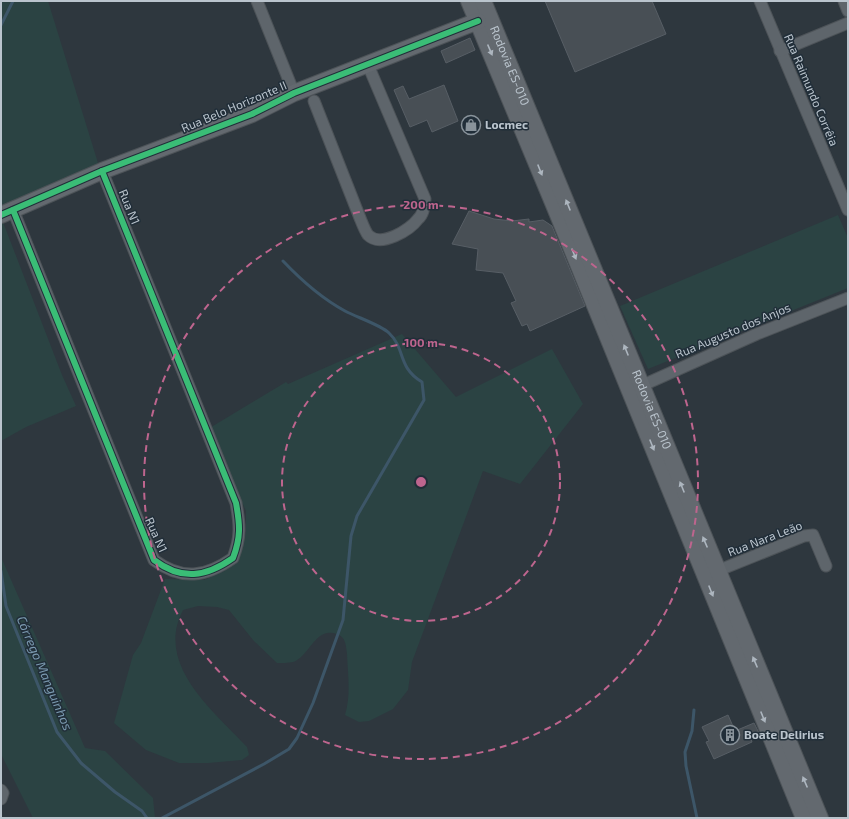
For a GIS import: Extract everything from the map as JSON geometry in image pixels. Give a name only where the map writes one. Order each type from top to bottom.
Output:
[{"type":"main road","name":"Rodovia ES-010","points":[[469,1],[636,391],[717,571],[820,818]]},
{"type":"main road","name":"Rodovia ES-010","points":[[483,1],[569,207],[636,391],[804,818]]},
{"type":"main road","name":"Rua Belo Horizonte II","points":[[7,212],[102,171],[252,114],[294,93],[478,21]]},
{"type":"main road","points":[[781,761],[781,781],[795,818]]},
{"type":"street","points":[[256,1],[294,93]]},
{"type":"street","name":"Rua Raimundo Corrêia","points":[[760,1],[848,210]]},
{"type":"street","points":[[844,1],[848,11]]},
{"type":"street","points":[[780,51],[848,23]]},
{"type":"street","points":[[314,101],[368,235],[375,239],[383,239],[401,234],[419,219],[423,211],[425,199],[368,65]]},
{"type":"street","name":"Rua N1","points":[[7,212],[154,560],[167,569],[185,574],[210,571],[233,558],[239,543],[240,528],[236,503],[102,171]]},
{"type":"street","name":"Rua Augusto dos Anjos","points":[[636,391],[757,334],[848,298]]},
{"type":"street","name":"Rua Nara Leão","points":[[717,571],[804,536],[813,535],[826,566]]},
{"type":"street","points":[[1,790],[3,793],[1,799]]},
{"type":"green space","points":[[1,1],[48,1],[98,163],[1,214]]},
{"type":"green space","points":[[838,215],[848,238],[848,288],[648,369],[620,306]]},
{"type":"green space","points":[[1,217],[62,375],[76,406],[26,427],[1,441]]},
{"type":"green space","points":[[402,334],[456,397],[552,349],[583,404],[520,484],[483,471],[412,662],[408,690],[393,709],[369,721],[359,722],[345,715],[349,693],[347,654],[345,642],[340,635],[329,633],[323,634],[299,659],[293,662],[277,663],[253,640],[229,610],[217,607],[198,606],[183,610],[176,630],[176,650],[182,668],[192,686],[205,703],[247,747],[249,755],[242,760],[208,763],[179,763],[146,750],[114,723],[133,655],[141,643],[165,579],[204,580],[224,571],[236,559],[246,532],[246,511],[208,429],[286,382],[288,384]]},
{"type":"green space","points":[[1,557],[85,748],[105,751],[153,798],[155,818],[33,818],[1,754]]},
{"type":"building","points":[[545,1],[652,1],[666,34],[575,72]]},
{"type":"building","points":[[470,38],[475,50],[446,63],[441,51]]},
{"type":"building","points":[[444,85],[458,121],[432,132],[427,120],[410,127],[394,90],[403,86],[409,99]]},
{"type":"building","points":[[469,211],[494,219],[512,221],[529,219],[529,222],[543,220],[552,226],[585,306],[530,331],[527,324],[522,326],[511,303],[516,301],[503,273],[476,270],[478,249],[452,244]]},
{"type":"building","name":"Boate Delirius","points":[[728,715],[735,731],[754,723],[759,733],[750,737],[752,742],[714,759],[706,742],[709,741],[702,727]]},
{"type":"waterway","points":[[1,25],[13,1]]},
{"type":"waterway","points":[[162,818],[264,764],[289,749],[297,738],[313,703],[343,620],[351,536],[357,516],[424,400],[422,382],[409,370],[405,364],[398,345],[389,333],[328,301],[283,261]]},
{"type":"waterway","name":"Córrego Manguinhos","points":[[1,571],[6,606],[57,732],[81,763],[115,792],[142,811],[147,818]]},
{"type":"waterway","points":[[694,710],[692,731],[685,752],[686,766],[697,818]]},
{"type":"cycle path","points":[[1,215],[102,171],[252,114],[294,93],[478,21]]},
{"type":"cycle path","points":[[13,210],[154,560],[164,567],[184,574],[204,573],[233,558],[239,537],[236,503],[102,171]]},
{"type":"place","name":"Locmec","points":[[471,125]]},
{"type":"place","name":"Boate Delirius","points":[[730,735]]}]
